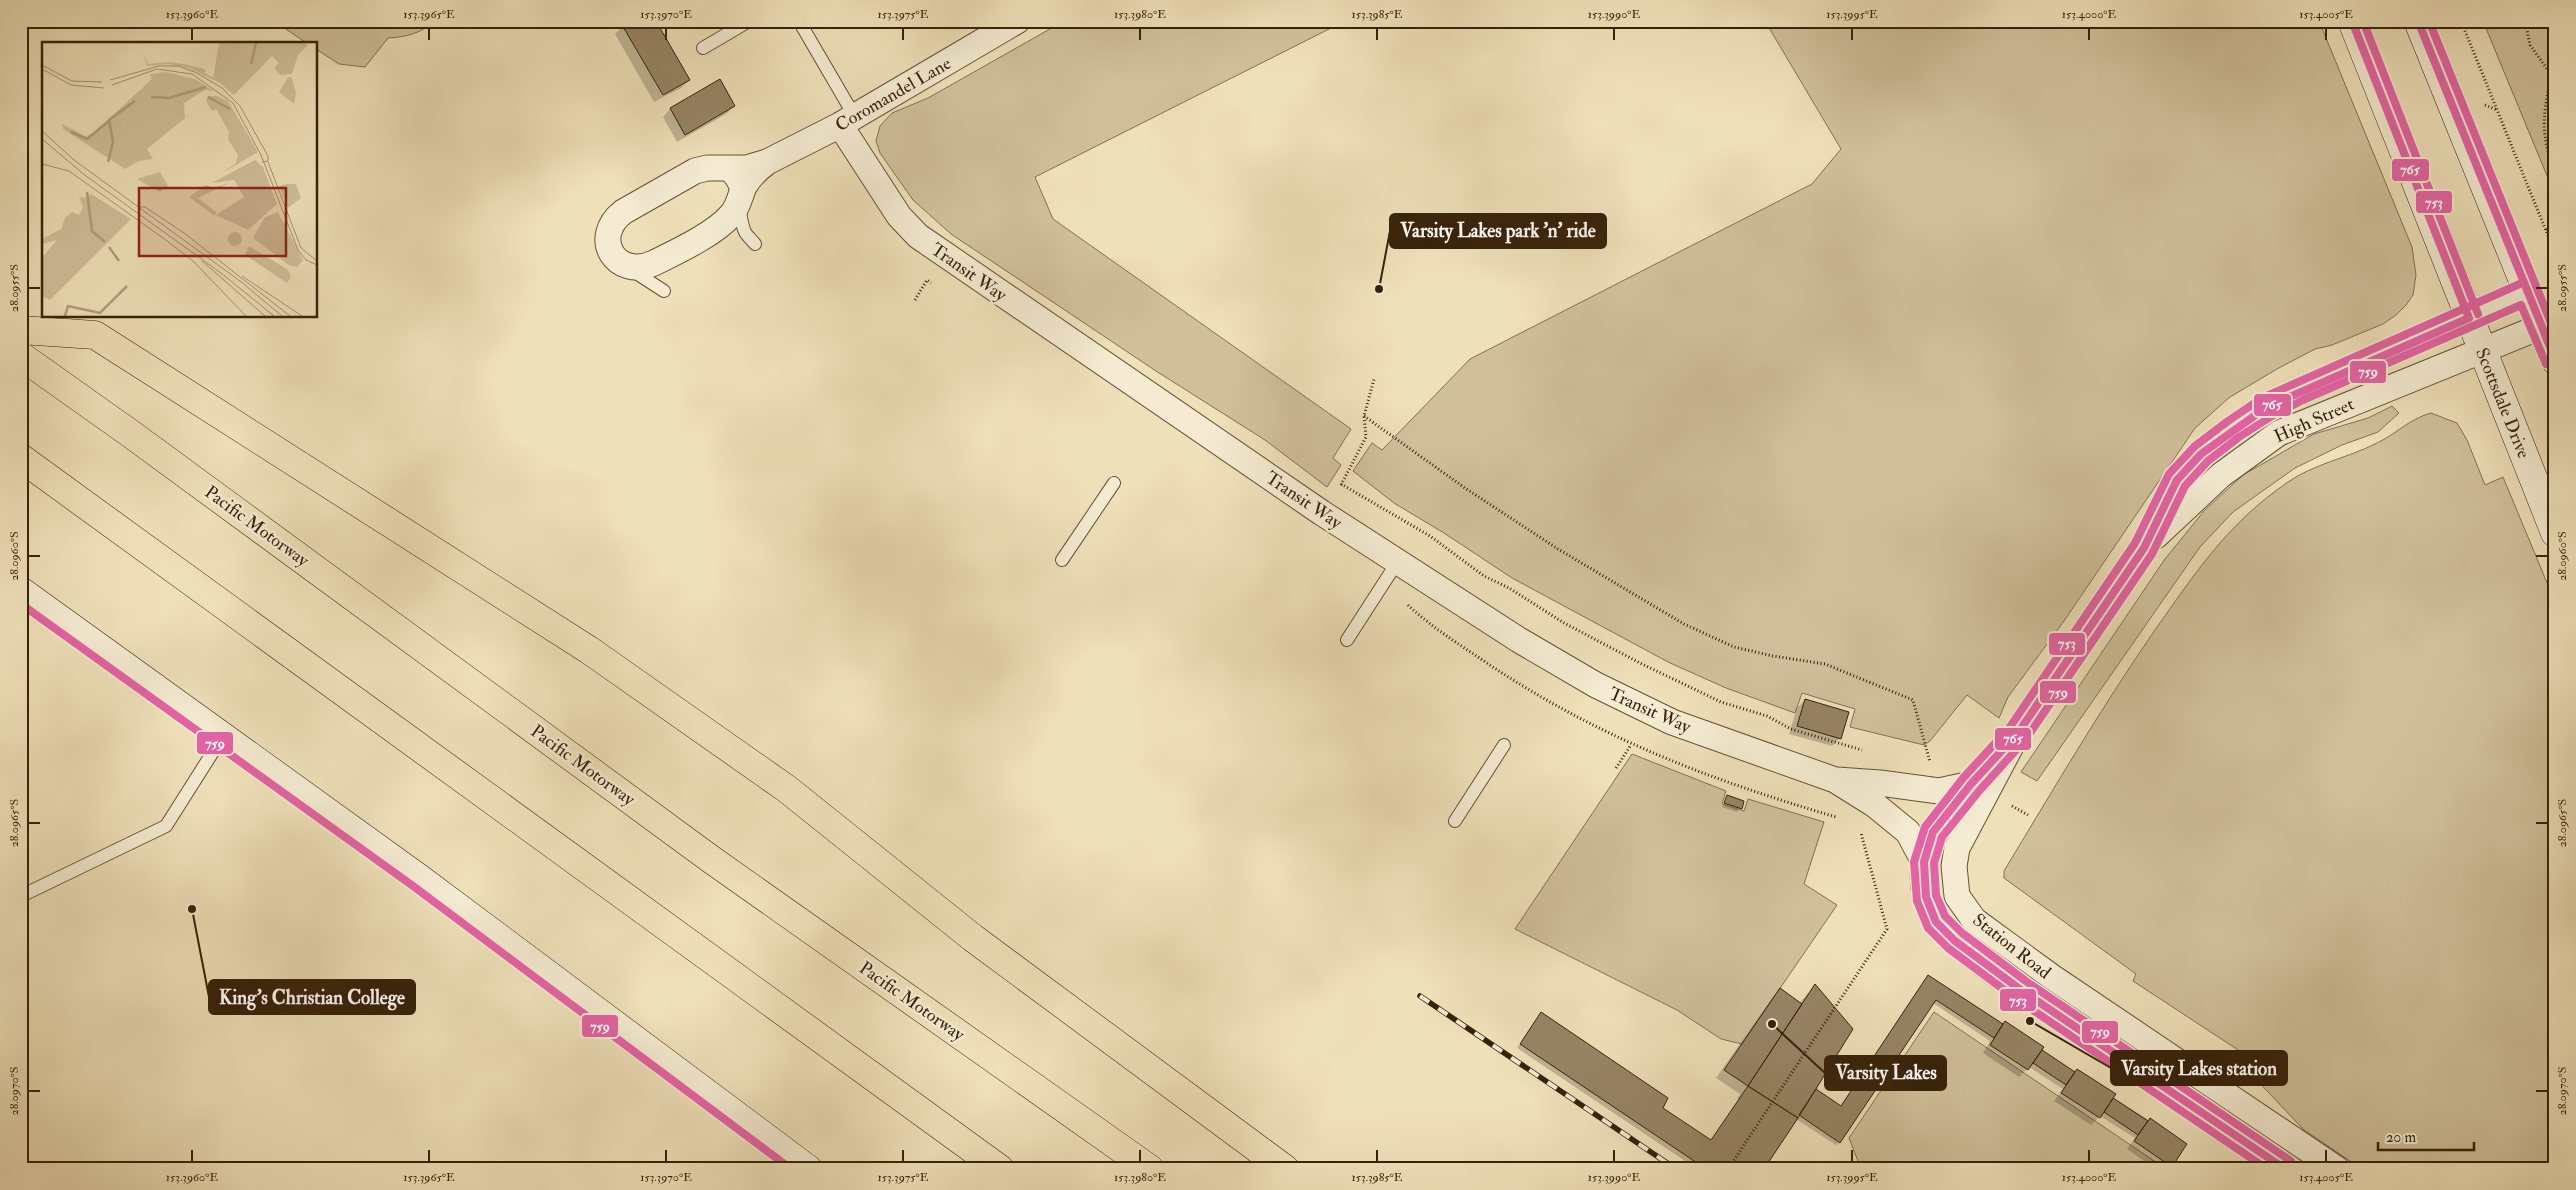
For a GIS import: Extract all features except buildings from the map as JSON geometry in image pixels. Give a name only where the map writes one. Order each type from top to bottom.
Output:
[{"type":"highway","points":[[21,330],[95,335],[589,650],[787,788],[973,938],[1285,1169]]},
{"type":"highway","name":"Pacific Motorway","points":[[21,356],[140,440],[712,860],[1150,1169]]},
{"type":"highway","points":[[21,458],[1000,1169]]},
{"type":"main road","name":"Scottsdale Drive","points":[[2352,21],[2555,534]]},
{"type":"main road","points":[[2418,21],[2540,327],[2555,360]]},
{"type":"main road","points":[[21,591],[419,878],[808,1169]]},
{"type":"street","name":"Coromandel Lane","points":[[767,162],[733,170],[707,168],[687,175],[614,220],[608,230],[608,244],[613,255],[626,266],[637,268],[653,263],[718,227],[733,214],[745,185],[755,172],[767,162],[847,121],[1017,21]]},
{"type":"street","name":"Transit Way","points":[[847,121],[899,216],[918,236],[1322,513],[1519,640],[1596,685],[1672,722],[1835,780],[1875,805],[1908,832],[1924,862]]},
{"type":"street","name":"High Street","points":[[2018,734],[2144,548],[2177,480],[2201,454],[2233,429],[2266,407],[2526,292]]},
{"type":"street","name":"High Street","points":[[2144,548],[2222,475],[2279,433],[2540,327]]},
{"type":"street","name":"Station Road","points":[[2018,734],[1971,784],[1933,832],[1924,862],[1926,897],[1936,922],[1955,942],[2021,990],[2285,1169]]},
{"type":"street","name":"Station Road","points":[[2018,734],[1957,848],[1954,882],[1957,896],[1965,908],[1974,920],[2052,977],[2337,1169]]},
{"type":"street","name":"Transit Way","points":[[1835,780],[1869,782],[1939,791],[1971,784]]},
{"type":"lane","points":[[703,48],[749,21]]},
{"type":"lane","points":[[800,21],[847,121]]},
{"type":"lane","points":[[707,168],[723,173],[732,183],[739,200],[745,233],[755,244]]},
{"type":"lane","points":[[626,266],[664,291]]},
{"type":"lane","points":[[1062,560],[1114,483]]},
{"type":"lane","points":[[1347,640],[1398,561]]},
{"type":"lane","points":[[21,896],[166,826],[223,736]]},
{"type":"lane","points":[[1455,821],[1504,745]]},
{"type":"path","points":[[2461,21],[2555,253]]},
{"type":"path","points":[[2525,21],[2530,45],[2553,79],[2544,113],[2544,137],[2555,177]]},
{"type":"path","points":[[2546,231],[2555,218]]},
{"type":"path","points":[[1347,472],[1366,437],[1364,416],[1374,379]]},
{"type":"path","points":[[1364,416],[1464,488],[1558,550],[1684,624],[1734,647],[1773,656],[1826,664],[1913,700],[1930,762]]},
{"type":"path","points":[[1341,484],[1430,536],[1484,576],[1509,588],[1564,623],[1642,664],[1721,702],[1767,716],[1791,729],[1875,754],[1869,782]]},
{"type":"path","points":[[1616,768],[1630,745]]},
{"type":"path","points":[[1730,1166],[1887,929]]},
{"type":"shaded area","points":[[274,21],[435,21],[413,34],[388,38],[365,67],[339,64],[318,50],[318,42],[305,42]]},
{"type":"shaded area","points":[[1064,21],[1345,21],[1035,177],[1053,219],[1351,429],[1333,458],[1341,465],[1327,487],[1265,440],[1156,371],[951,234],[913,200],[880,153],[876,141],[880,126],[892,113],[928,98]]},
{"type":"shaded area","points":[[1765,21],[2319,21],[2412,247],[2416,275],[2413,295],[2406,305],[2383,324],[2332,345],[2315,349],[2277,369],[2230,397],[2195,428],[2064,621],[2008,697],[1999,718],[1967,695],[1930,741],[1924,745],[1850,727],[1855,709],[1802,693],[1795,713],[1726,688],[1668,662],[1512,578],[1444,533],[1394,503],[1353,471],[1372,443],[1382,450],[1470,359],[1812,184],[1841,149]]},
{"type":"shaded area","points":[[2483,21],[2555,21],[2555,195]]},
{"type":"shaded area","points":[[2392,406],[2399,413],[2378,432],[2342,445],[2295,468],[2233,512],[2200,547],[2037,781],[2021,772],[2165,559],[2204,511],[2243,475],[2314,434],[2368,418]]},
{"type":"shaded area","points":[[2431,413],[2457,423],[2467,440],[2485,485],[2503,477],[2555,602],[2555,1169],[2362,1169],[2304,1130],[2253,1076],[2261,1065],[2133,981],[2136,974],[2004,878],[2004,871],[2116,689],[2199,568],[2230,532],[2267,498],[2298,476],[2375,444],[2416,419]]},
{"type":"shaded area","points":[[1632,754],[1726,791],[1722,804],[1744,811],[1748,799],[1824,822],[1804,884],[1837,905],[1742,1044],[1721,1039],[1677,1010],[1515,929]]},
{"type":"shaded area","points":[[1934,1012],[2166,1169],[1861,1169],[1849,1138]]},
{"type":"railway","points":[[1420,996],[1676,1169]]},
{"type":"transit line","name":"765","points":[[2352,21],[2469,318]]},
{"type":"transit line","name":"753","points":[[2363,21],[2478,314]]},
{"type":"transit line","name":"765","points":[[2418,21],[2555,359]]},
{"type":"transit line","name":"753","points":[[2429,21],[2555,333]]},
{"type":"transit line","name":"753","points":[[2267,1169],[2015,998],[1948,948],[1928,928],[1917,901],[1914,862],[1925,827],[1964,777],[2010,727],[2135,543],[2169,474],[2195,446],[2262,398],[2522,283]]},
{"type":"transit line","name":"759","points":[[2291,1161],[2027,982],[1962,933],[1945,916],[1936,895],[1934,863],[1942,837],[1979,791],[2026,739],[2152,554],[2185,486],[2208,461],[2239,437],[2272,416],[2303,400],[2521,305],[2546,364]]},
{"type":"transit line","name":"765","points":[[2285,1169],[2021,990],[1955,941],[1936,922],[1926,897],[1924,862],[1933,832],[1971,784],[2018,733],[2144,548],[2177,480],[2201,454],[2267,407],[2469,318]]},
{"type":"transit line","name":"759","points":[[21,604],[413,886],[791,1169]]},
{"type":"place","name":"Varsity Lakes park 'n' ride","points":[[1379,289]]},
{"type":"place","name":"King's Christian College","points":[[192,909]]},
{"type":"place","name":"Varsity Lakes station","points":[[2030,1021]]},
{"type":"place","name":"Varsity Lakes","points":[[1772,1024]]}]
